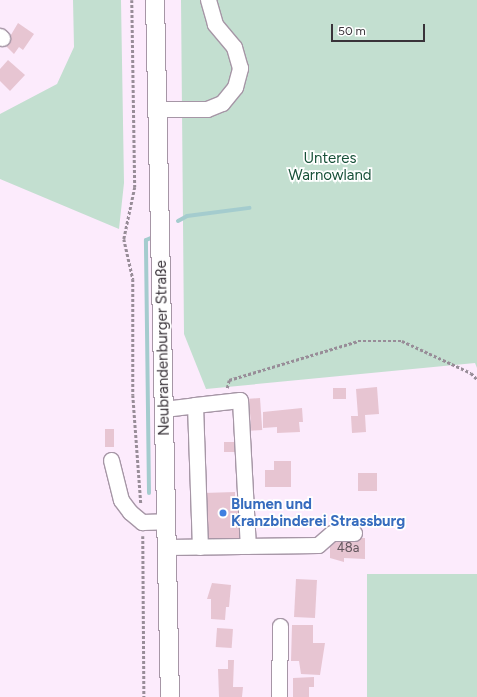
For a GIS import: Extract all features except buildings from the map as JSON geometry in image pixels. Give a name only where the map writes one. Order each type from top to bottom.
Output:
[{"type":"main road","name":"Neubrandenburger Straße","points":[[155,0],[170,697]]},
{"type":"street","points":[[158,109],[207,109],[222,102],[235,87],[240,68],[234,47],[215,24],[208,0]]},
{"type":"street","points":[[164,409],[240,400],[248,546]]},
{"type":"street","points":[[195,405],[200,546]]},
{"type":"street","points":[[111,460],[121,500],[130,512],[142,522],[166,521]]},
{"type":"street","points":[[166,547],[318,545],[332,533],[354,533]]},
{"type":"street","points":[[279,697],[280,626]]},
{"type":"path","points":[[132,0],[135,187],[124,240],[133,280],[133,395],[142,522],[144,697]]},
{"type":"path","points":[[223,402],[230,380],[358,341],[402,341],[471,373],[477,379]]},
{"type":"green space","points":[[73,0],[121,0],[124,183],[119,229],[0,179],[0,114],[57,84],[74,47]]},
{"type":"green space","name":"Unteres Warnowland","points":[[181,0],[477,0],[477,368],[475,363],[206,389],[184,334]]},
{"type":"green space","points":[[367,574],[477,574],[477,697],[367,697]]},
{"type":"waterway","points":[[178,221],[187,216],[249,208]]},
{"type":"waterway","points":[[149,493],[146,240],[151,238]]},
{"type":"place","name":"Blumen und Kranzbinderei Strassburg","points":[[223,513]]}]
